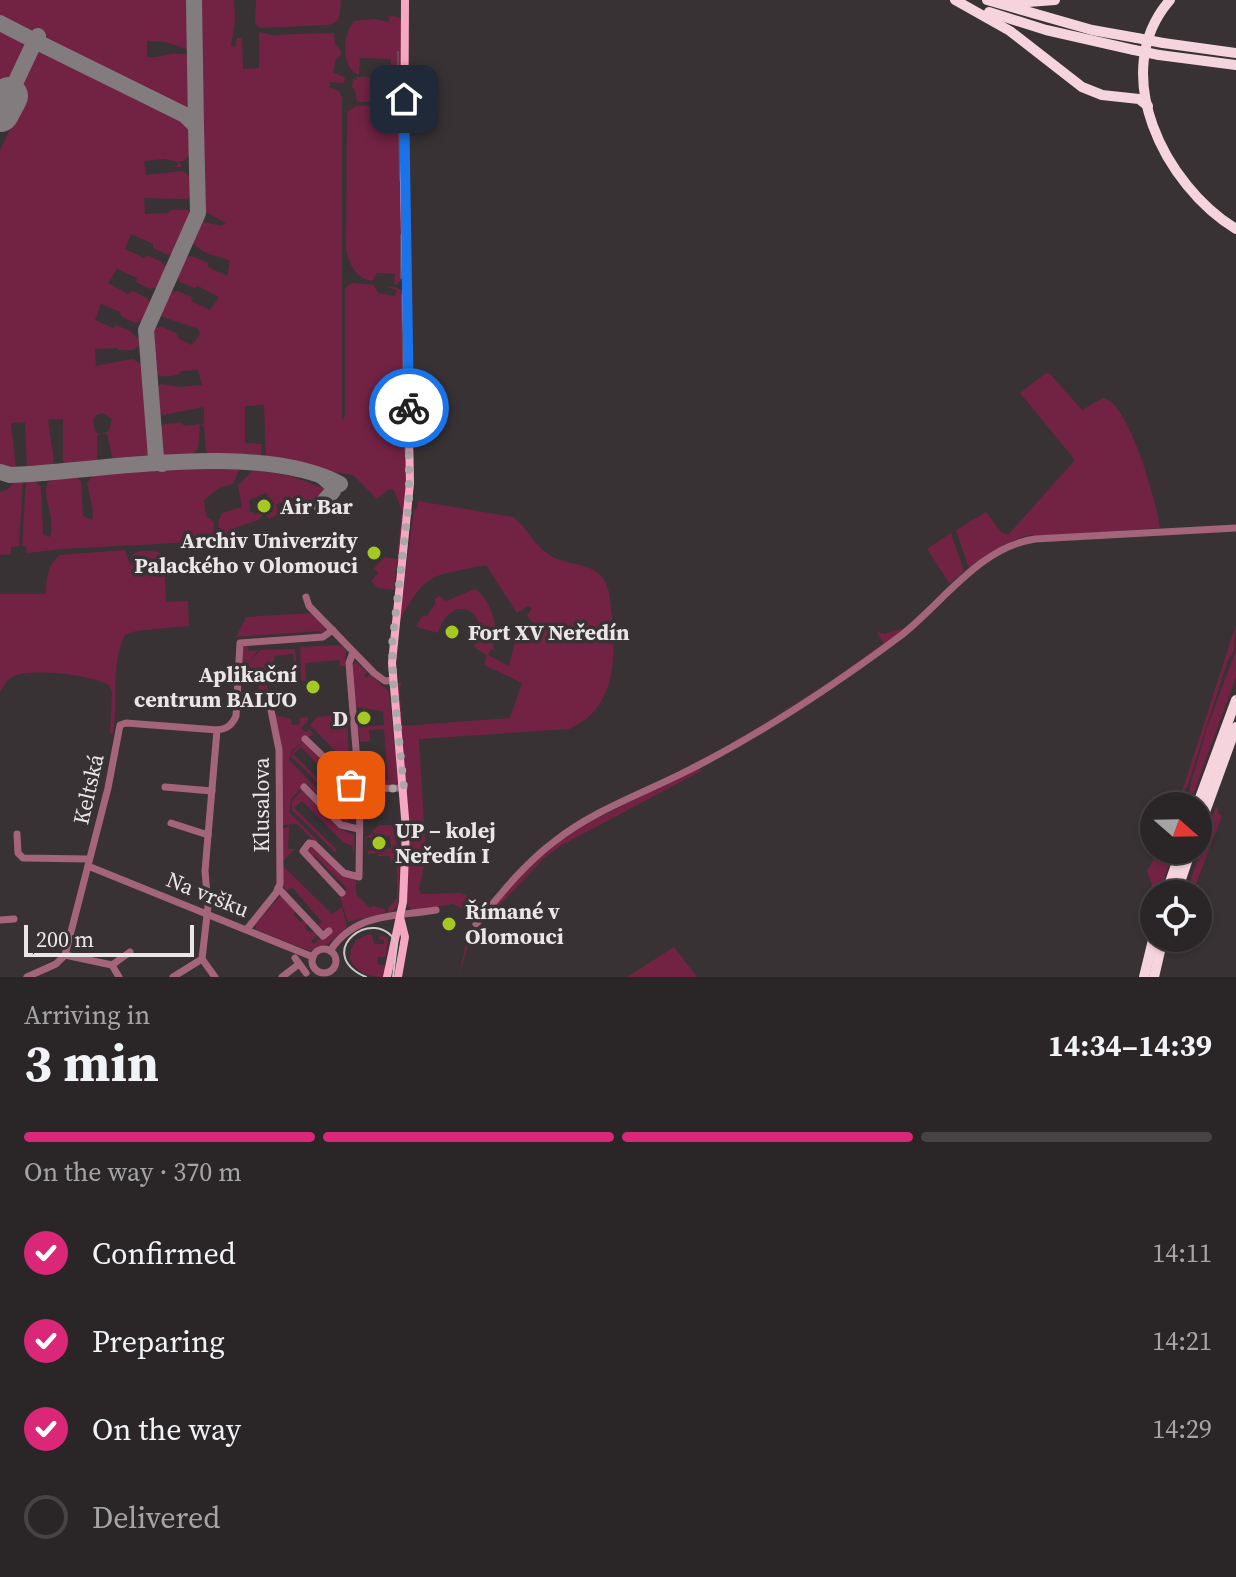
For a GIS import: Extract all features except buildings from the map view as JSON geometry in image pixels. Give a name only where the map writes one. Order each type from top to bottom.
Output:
[{"type":"highway","points":[[954,0],[1046,30],[1135,44],[1163,43],[1236,53]]},
{"type":"highway","points":[[954,0],[1010,31],[1082,87],[1102,95],[1139,99],[1148,106]]},
{"type":"highway","points":[[987,0],[1092,30],[1159,55],[1236,65]]},
{"type":"highway","points":[[1005,0],[1055,0]]},
{"type":"highway","points":[[1170,0],[1154,23],[1145,48],[1143,75],[1148,106],[1162,145],[1180,176],[1205,205],[1236,229]]},
{"type":"highway","points":[[1202,792],[1236,700]]},
{"type":"highway","points":[[1212,793],[1236,727]]},
{"type":"highway","points":[[1144,977],[1150,952]]},
{"type":"highway","points":[[1154,977],[1160,952]]},
{"type":"main road","points":[[387,977],[403,902],[405,862],[404,788],[393,680],[393,640],[410,483],[404,152],[405,0]]},
{"type":"main road","points":[[398,977],[405,937],[399,916]]},
{"type":"street","points":[[476,924],[523,870],[563,835],[691,769],[786,713],[901,635],[962,578],[1010,547],[1035,539],[1236,528]]},
{"type":"street","points":[[306,597],[309,606],[353,652],[382,679],[393,680]]},
{"type":"street","points":[[215,977],[202,959],[207,914],[205,871],[217,730],[234,722],[240,643],[323,637],[333,630]]},
{"type":"street","points":[[342,893],[303,851],[309,843],[314,844],[344,873],[359,877],[359,790],[349,663],[353,652]]},
{"type":"street","name":"Klusalova","points":[[238,695],[271,706],[279,750],[281,835],[278,888]]},
{"type":"street","name":"Keltská","points":[[65,955],[108,788],[120,725],[217,730]]},
{"type":"street","points":[[305,739],[359,790],[404,788]]},
{"type":"street","points":[[165,787],[212,791]]},
{"type":"street","points":[[304,787],[341,825],[359,829]]},
{"type":"street","points":[[171,823],[208,835]]},
{"type":"street","points":[[17,834],[17,851],[21,858],[89,862]]},
{"type":"street","name":"Na vršku","points":[[89,862],[313,957]]},
{"type":"street","points":[[247,929],[278,888],[326,933]]},
{"type":"street","points":[[330,951],[345,932],[360,923],[436,910]]},
{"type":"street","points":[[0,920],[14,919]]},
{"type":"street","points":[[319,950],[330,951],[335,958],[335,966],[321,975],[314,966],[313,957],[319,950]]},
{"type":"street","points":[[112,965],[130,952]]},
{"type":"street","points":[[27,977],[56,964],[65,955],[112,965],[119,977]]},
{"type":"street","points":[[173,977],[202,959]]},
{"type":"street","points":[[282,977],[297,961],[306,973]]},
{"type":"shaded area","points":[[0,0],[190,0],[192,41],[188,43],[193,47],[187,49],[165,42],[147,41],[147,57],[180,53],[191,57],[193,100],[188,108],[181,109],[33,33],[27,43],[23,41],[25,49],[4,93],[0,91]]},
{"type":"shaded area","points":[[196,0],[234,0],[231,45],[235,48],[237,38],[242,38],[243,69],[259,68],[259,32],[271,35],[334,33],[335,43],[342,53],[336,59],[333,72],[345,78],[344,83],[330,82],[329,87],[339,91],[342,98],[342,421],[345,415],[345,288],[352,283],[374,285],[378,293],[395,296],[397,290],[387,287],[392,287],[400,289],[404,295],[407,499],[404,518],[407,501],[399,576],[396,586],[400,561],[397,561],[394,590],[378,588],[371,581],[378,573],[374,568],[385,557],[397,559],[402,511],[394,490],[389,489],[377,499],[353,475],[266,461],[264,405],[245,406],[245,443],[262,444],[261,455],[246,454],[246,457],[257,460],[213,457],[206,451],[204,426],[201,425],[204,423],[204,407],[163,415],[156,410],[154,391],[161,384],[180,387],[202,385],[198,370],[168,376],[153,372],[148,343],[153,328],[162,327],[176,333],[179,339],[192,345],[200,335],[199,329],[163,317],[159,310],[167,293],[177,291],[210,310],[219,297],[198,286],[195,288],[180,282],[175,273],[183,259],[191,256],[227,276],[230,261],[203,251],[192,240],[201,221],[221,226],[226,223],[202,210]]},
{"type":"shaded area","points":[[256,0],[341,0],[339,16],[333,24],[260,28],[255,23]]},
{"type":"shaded area","points":[[386,17],[400,18],[401,22],[404,276],[397,284],[394,284],[395,274],[377,273],[372,281],[361,277],[351,265],[346,248],[347,112],[356,106],[389,104],[389,101],[357,102],[355,89],[352,88],[353,79],[390,77],[391,59],[360,58],[359,75],[346,59],[347,34],[354,21],[375,19],[388,22],[390,18]]},
{"type":"shaded area","points":[[46,50],[181,117],[191,129],[192,152],[179,162],[182,167],[172,167],[178,166],[178,162],[164,159],[144,161],[146,175],[183,171],[191,178],[192,194],[187,199],[144,198],[145,214],[188,210],[188,229],[182,242],[168,255],[131,234],[125,249],[163,263],[168,271],[160,286],[151,289],[117,269],[108,283],[128,294],[133,291],[147,298],[151,305],[145,319],[135,323],[101,304],[95,320],[130,331],[143,343],[133,350],[95,349],[96,366],[132,359],[142,364],[151,453],[149,462],[114,465],[107,434],[101,434],[109,431],[112,419],[102,413],[93,420],[95,431],[100,435],[97,436],[97,466],[67,469],[63,461],[63,419],[48,419],[54,462],[51,470],[31,471],[27,468],[25,422],[11,423],[16,470],[10,473],[0,469],[0,150],[23,102],[16,97],[37,51]]},
{"type":"shaded area","points":[[1046,373],[1082,410],[1103,398],[1113,404],[1122,416],[1148,477],[1160,528],[1033,535],[1015,540],[972,568],[968,566],[956,530],[986,512],[1001,532],[1008,535],[1075,460],[1020,393]]},
{"type":"shaded area","points":[[181,423],[185,426],[200,424],[198,448],[189,459],[166,461],[160,453],[158,430],[164,424]]},
{"type":"shaded area","points":[[233,465],[239,470],[233,484],[219,488],[204,500],[206,516],[214,522],[213,541],[27,553],[26,546],[22,546],[26,479],[29,477],[41,487],[43,534],[50,537],[52,526],[46,488],[58,476],[72,474],[81,481],[83,516],[92,520],[87,483],[95,473]]},
{"type":"shaded area","points":[[254,470],[291,476],[326,489],[296,519],[289,500],[290,508],[287,509],[283,502],[276,504],[279,513],[270,519],[265,515],[274,503],[266,493],[249,500],[250,512],[255,513],[252,516],[263,510],[265,513],[260,519],[235,528],[235,540],[221,540],[218,522],[222,513],[242,507],[238,485]]},
{"type":"shaded area","points":[[18,478],[23,479],[19,546],[11,547],[11,554],[0,555],[0,492],[7,490]]},
{"type":"shaded area","points":[[418,501],[513,517],[548,554],[599,574],[609,592],[613,630],[612,670],[599,704],[587,718],[569,729],[419,739],[426,858],[419,889],[421,894],[461,893],[486,905],[525,866],[476,920],[470,919],[464,909],[453,904],[413,911],[406,903],[409,829],[397,684],[402,682],[399,689],[403,726],[510,718],[522,683],[484,665],[487,655],[474,647],[479,634],[475,615],[468,610],[452,612],[438,633],[416,627],[439,596],[446,601],[475,589],[485,599],[495,623],[495,651],[491,649],[488,655],[509,666],[519,625],[532,629],[535,625],[527,616],[532,608],[528,606],[517,613],[486,565],[432,578],[417,593],[399,622],[414,510],[418,507]]},
{"type":"shaded area","points":[[951,533],[964,571],[950,584],[927,549]]},
{"type":"shaded area","points":[[125,550],[130,565],[133,554],[137,552],[164,555],[166,602],[188,601],[189,626],[136,631],[125,635],[116,670],[113,733],[110,734],[112,692],[109,685],[101,681],[61,674],[20,674],[6,682],[0,692],[0,594],[46,594],[48,572],[60,555]]},
{"type":"shaded area","points":[[313,613],[327,632],[236,637],[246,617]]},
{"type":"shaded area","points":[[1236,624],[1234,651],[1228,660],[1188,784],[1182,792]]},
{"type":"shaded area","points":[[907,627],[870,655],[831,680],[884,643],[877,632],[884,634]]},
{"type":"shaded area","points":[[247,645],[248,651],[258,650],[249,663],[260,650],[295,649],[294,662],[293,654],[274,656],[275,683],[267,683],[267,688],[273,692],[275,704],[259,693],[258,679],[243,679],[243,647]]},
{"type":"shaded area","points":[[341,645],[346,650],[345,666],[340,666],[339,660],[305,663],[306,681],[301,681],[300,647]]},
{"type":"shaded area","points":[[1236,650],[1236,677],[1194,792],[1190,792],[1208,725]]},
{"type":"shaded area","points":[[356,662],[367,672],[364,675],[366,678],[370,674],[389,692],[398,784],[374,787],[366,783],[388,780],[384,729],[369,730],[370,741],[360,742],[358,727],[384,725],[383,711],[355,707],[352,665]]},
{"type":"shaded area","points":[[831,680],[792,706],[747,733]]},
{"type":"shaded area","points":[[347,714],[349,765],[310,725],[317,717]]},
{"type":"shaded area","points":[[275,715],[291,719],[292,725],[300,724],[300,718],[308,717],[301,728],[305,732],[309,729],[313,734],[292,750],[289,760],[352,825],[343,823],[344,819],[306,783],[291,799],[289,812],[318,841],[316,843],[297,824],[283,825]]},
{"type":"shaded area","points":[[303,742],[353,793],[347,804],[344,801],[349,796],[301,747],[293,754],[342,803],[338,807],[336,801],[291,758],[293,751]]},
{"type":"shaded area","points":[[699,767],[701,771],[562,845],[543,859],[470,937],[459,977],[467,939],[553,844],[578,828]]},
{"type":"shaded area","points":[[660,781],[562,833],[535,855],[561,833],[577,823]]},
{"type":"shaded area","points":[[302,790],[340,829],[354,835],[354,854],[352,846],[343,842],[302,801],[294,808],[336,849],[336,853],[292,810],[292,801]]},
{"type":"shaded area","points":[[1218,807],[1218,813],[1222,816],[1212,842],[1212,817]]},
{"type":"shaded area","points":[[379,825],[394,825],[395,840],[400,850],[398,904],[393,911],[388,912],[388,908],[397,898],[397,867],[390,856],[378,856],[392,852],[368,854],[367,851],[391,848],[390,836],[378,837],[372,831]]},
{"type":"shaded area","points":[[289,827],[288,849],[295,849],[283,861],[284,867],[332,914],[342,907],[347,927],[328,944],[310,951],[257,930],[255,925],[281,895],[296,911],[293,914],[300,922],[304,920],[308,924],[304,927],[318,935],[311,941],[313,944],[330,932],[318,926],[322,922],[292,887],[287,891],[282,885],[283,828]]},
{"type":"shaded area","points":[[313,846],[340,873],[356,881],[356,894],[370,908],[385,909],[385,913],[348,922],[340,897],[347,888],[314,855],[311,858],[307,851]]},
{"type":"shaded area","points":[[1151,864],[1169,864],[1164,880],[1150,880],[1147,871]]},
{"type":"shaded area","points":[[1196,864],[1204,864],[1197,880],[1191,880]]},
{"type":"shaded area","points":[[372,934],[374,944],[384,944],[384,940],[378,939],[380,935],[388,938],[386,957],[378,957],[377,964],[386,966],[384,977],[364,973],[350,958],[356,942]]},
{"type":"shaded area","points":[[674,947],[697,977],[627,977]]},
{"type":"waterway","points":[[398,52],[400,180]]},
{"type":"waterway","points":[[401,235],[401,278]]},
{"type":"waterway","points":[[402,295],[405,452]]},
{"type":"taxiway","points":[[194,0],[196,126]]},
{"type":"taxiway","points":[[0,23],[35,41],[38,36]]},
{"type":"taxiway","points":[[9,96],[35,41],[185,115],[196,126],[198,213],[146,330],[156,458],[162,464]]},
{"type":"taxiway","points":[[0,472],[10,475],[189,461],[231,461],[272,464],[309,472],[340,484]]},
{"type":"taxiway","points":[[321,505],[333,491],[332,485],[323,477]]},
{"type":"runway","points":[[0,113],[9,96]]},
{"type":"tram line","points":[[366,977],[351,967],[345,956],[346,945],[363,930],[375,928],[387,932],[397,944],[393,977]]},
{"type":"way so far","points":[[351,785],[359,790],[404,788],[392,645],[409,500],[409,408]]},
{"type":"place","name":"Air Bar","points":[[264,506]]},
{"type":"place","name":"Archiv Univerzity Palackého v Olomouci","points":[[374,553]]},
{"type":"place","name":"Fort XV Neředín","points":[[452,632]]},
{"type":"place","name":"Aplikační centrum BALUO","points":[[313,687]]},
{"type":"place","name":"D","points":[[364,718]]},
{"type":"place","name":"UP – kolej Neředín I","points":[[379,843]]},
{"type":"place","name":"Římané v Olomouci","points":[[449,924]]},
{"type":"route","points":[[404,99],[409,408]]}]
